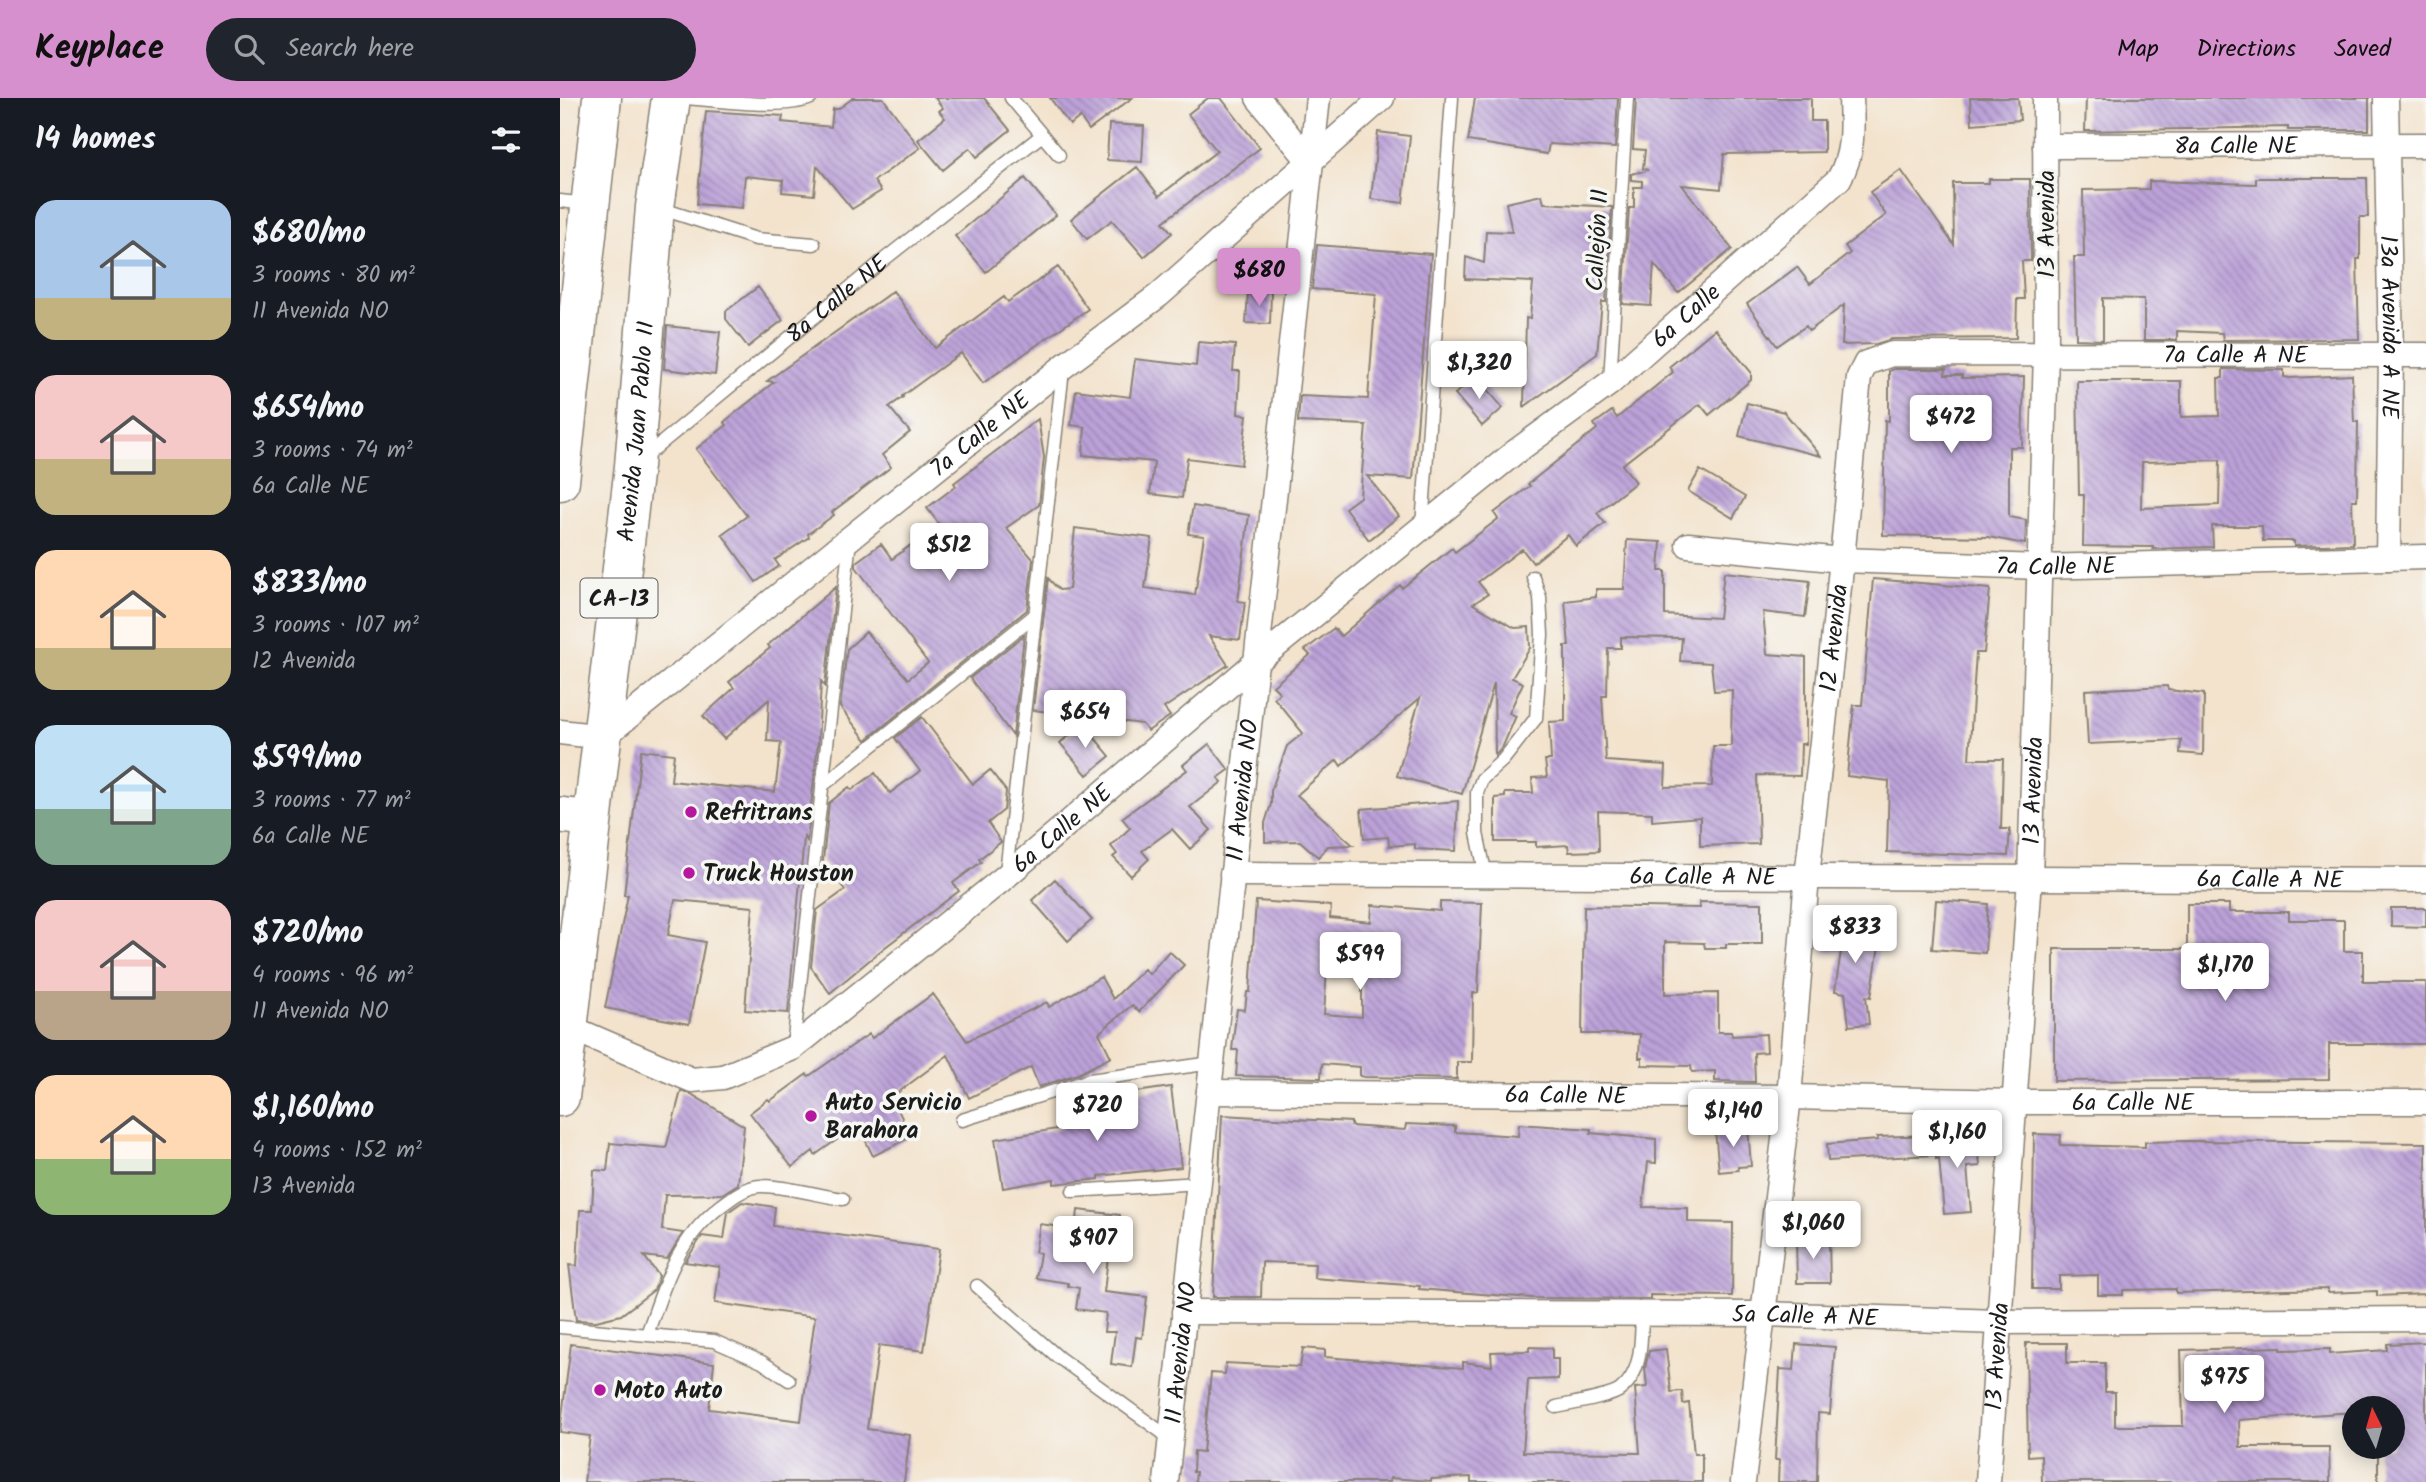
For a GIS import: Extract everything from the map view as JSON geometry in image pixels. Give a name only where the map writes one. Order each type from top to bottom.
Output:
[{"type":"highway","points":[[560,481],[575,202],[602,98]]},
{"type":"highway","name":"Avenida Juan Pablo II","points":[[560,1097],[569,1027],[577,817],[603,737],[634,466],[655,207],[671,98]]},
{"type":"street","points":[[1258,98],[1310,162]]},
{"type":"street","name":"11 Avenida NO","points":[[1166,1482],[1318,98]]},
{"type":"street","name":"7a Calle NE","points":[[603,737],[850,536],[1064,366],[1159,295],[1382,98]]},
{"type":"street","name":"6a Calle","points":[[1514,453],[1610,383],[1839,179],[1847,165],[1852,126],[1851,98]]},
{"type":"street","name":"13 Avenida","points":[[1988,1482],[2030,878],[2046,353],[2045,98]]},
{"type":"street","name":"13a Avenida A NE","points":[[2386,98],[2391,355],[2388,558]]},
{"type":"street","name":"8a Calle NE","points":[[2045,146],[2426,145]]},
{"type":"street","name":"7a Calle A NE","points":[[2046,353],[2426,355]]},
{"type":"street","name":"12 Avenida","points":[[1743,1482],[1789,1097],[1807,877],[1859,377],[1866,363],[1892,354],[2046,353]]},
{"type":"street","name":"6a Calle NE","points":[[569,1027],[692,1080],[723,1077],[793,1048],[1005,877],[1255,663],[1514,453]]},
{"type":"street","name":"7a Calle NE","points":[[1688,545],[1842,560],[2040,567],[2426,557]]},
{"type":"street","points":[[560,732],[603,737]]},
{"type":"street","name":"6a Calle A NE","points":[[1232,874],[2426,880]]},
{"type":"street","name":"6a Calle NE","points":[[1209,1092],[1789,1097],[2015,1102],[2426,1102]]},
{"type":"street","name":"5a Calle A NE","points":[[1184,1312],[1763,1314],[1999,1322],[2426,1319]]},
{"type":"lane","points":[[685,98],[782,103],[803,102],[811,98]]},
{"type":"lane","points":[[1012,98],[1059,155]]},
{"type":"lane","points":[[1422,528],[1452,98]]},
{"type":"lane","name":"Callejón 11","points":[[1610,383],[1627,98]]},
{"type":"lane","name":"8a Calle NE","points":[[634,466],[886,258],[1042,135]]},
{"type":"lane","points":[[655,207],[756,239],[814,244]]},
{"type":"lane","points":[[1005,877],[1064,366]]},
{"type":"lane","points":[[793,1048],[850,536]]},
{"type":"lane","points":[[1486,876],[1477,833],[1476,792],[1482,779],[1503,760],[1535,718],[1542,635],[1540,597],[1533,577]]},
{"type":"lane","points":[[822,786],[1035,615]]},
{"type":"lane","points":[[962,1120],[1090,1080],[1212,1063]]},
{"type":"lane","points":[[1073,1191],[1199,1183]]},
{"type":"lane","points":[[647,1335],[670,1271],[688,1238],[700,1223],[723,1204],[739,1193],[761,1185],[843,1199]]},
{"type":"lane","points":[[978,1286],[1058,1357],[1171,1439]]},
{"type":"lane","points":[[1556,1407],[1619,1392],[1635,1374],[1641,1342],[1642,1313]]},
{"type":"lane","points":[[560,1327],[714,1341],[762,1362],[789,1380]]},
{"type":"building","points":[[853,98],[883,98],[920,148],[874,181],[881,191],[852,209],[817,166],[814,195],[782,192],[783,180],[745,176],[742,208],[697,204],[706,111],[783,116],[782,122],[831,127],[833,109],[838,109]]},
{"type":"building","points":[[935,98],[984,98],[1010,130],[977,157],[970,148],[943,170],[918,140],[945,118],[939,111],[943,108]]},
{"type":"building","points":[[1050,98],[1132,98],[1089,130],[1080,117],[1070,125]]},
{"type":"building","points":[[1208,98],[1221,98],[1260,148],[1163,222],[1172,233],[1144,257],[1112,220],[1087,239],[1071,219],[1137,167],[1159,196],[1217,151],[1188,114]]},
{"type":"building","points":[[1475,98],[1618,98],[1615,148],[1549,144],[1547,154],[1468,141]]},
{"type":"building","points":[[1636,98],[1811,98],[1811,121],[1824,121],[1824,152],[1724,154],[1721,189],[1682,185],[1732,249],[1678,293],[1654,264],[1651,306],[1623,304],[1629,208],[1634,208],[1634,187],[1642,187],[1642,181],[1631,180],[1631,174],[1648,170],[1643,169],[1645,150],[1633,149]]},
{"type":"building","points":[[1970,98],[2018,98],[2020,120],[1972,124]]},
{"type":"building","points":[[2086,98],[2369,98],[2369,130],[2288,130],[2288,127],[2085,131]]},
{"type":"building","points":[[1109,124],[1144,126],[1142,162],[1107,160]]},
{"type":"building","points":[[1378,132],[1410,136],[1403,203],[1371,199]]},
{"type":"building","points":[[1901,170],[1954,245],[1953,183],[1989,183],[1989,179],[2030,179],[2031,261],[2022,261],[2024,299],[2017,299],[2016,338],[1892,339],[1876,344],[1842,345],[1844,305],[1809,331],[1806,326],[1777,346],[1747,304],[1797,267],[1810,284],[1850,253],[1845,246],[1886,215],[1870,192]]},
{"type":"building","points":[[1025,178],[1056,215],[986,272],[955,236]]},
{"type":"building","points":[[2256,178],[2367,178],[2368,217],[2360,217],[2360,259],[2357,259],[2359,339],[2223,340],[2222,333],[2177,331],[2177,340],[2144,340],[2144,299],[2103,298],[2103,340],[2076,339],[2074,257],[2084,257],[2083,190],[2149,189],[2149,181],[2256,184]]},
{"type":"building","points":[[1542,195],[1544,203],[1612,207],[1606,302],[1602,302],[1597,354],[1524,407],[1526,318],[1530,319],[1533,282],[1465,279],[1466,257],[1484,263],[1486,231],[1512,232],[1506,203]]},
{"type":"building","points":[[1317,245],[1431,254],[1413,479],[1367,476],[1399,516],[1369,540],[1345,508],[1360,497],[1366,425],[1298,422],[1300,396],[1368,399],[1376,294],[1312,289]]},
{"type":"building","points":[[1058,267],[1088,309],[983,383],[961,353],[902,396],[889,407],[910,432],[882,455],[891,467],[832,512],[834,515],[808,534],[809,537],[775,560],[779,566],[756,582],[722,534],[747,516],[696,449],[727,425],[724,422],[774,382],[767,381],[893,291],[935,348],[1004,297],[1008,302]]},
{"type":"building","points":[[758,287],[783,320],[748,347],[726,319],[726,311]]},
{"type":"building","points":[[1248,291],[1271,292],[1270,324],[1246,323]]},
{"type":"building","points":[[667,326],[720,332],[715,375],[664,369]]},
{"type":"building","points":[[1715,329],[1751,372],[1751,380],[1709,415],[1700,404],[1622,465],[1636,482],[1597,513],[1605,523],[1576,546],[1568,535],[1533,563],[1522,549],[1478,582],[1488,594],[1473,604],[1515,628],[1529,627],[1530,648],[1512,678],[1523,683],[1509,713],[1516,716],[1503,746],[1495,756],[1494,683],[1462,794],[1397,776],[1420,698],[1341,766],[1337,760],[1297,795],[1353,845],[1328,846],[1318,857],[1300,841],[1265,842],[1265,823],[1271,804],[1271,791],[1287,746],[1303,733],[1274,698],[1280,693],[1273,686],[1310,655],[1305,650],[1334,628],[1341,636],[1400,585],[1402,588],[1452,548],[1455,552],[1498,519],[1494,513],[1597,429],[1594,424],[1612,411],[1617,418],[1673,372],[1669,367]]},
{"type":"building","points":[[1198,342],[1235,345],[1233,371],[1240,371],[1238,414],[1247,415],[1241,465],[1187,458],[1182,498],[1150,494],[1154,462],[1083,455],[1085,427],[1071,425],[1076,390],[1130,397],[1135,359],[1196,366]]},
{"type":"building","points":[[1946,369],[1945,375],[1962,375],[1962,378],[2024,377],[2022,447],[2009,447],[2009,517],[2026,520],[2025,544],[1988,537],[1883,535],[1885,420],[1889,421],[1889,371]]},
{"type":"building","points":[[2223,369],[2284,370],[2284,377],[2290,378],[2352,375],[2354,422],[2358,422],[2357,500],[2352,500],[2353,544],[2294,546],[2294,541],[2263,541],[2262,526],[2212,526],[2213,547],[2153,549],[2083,546],[2084,495],[2079,495],[2077,381],[2181,381],[2181,417],[2219,416],[2218,378],[2223,378]],"holes":[[[2220,460],[2219,505],[2141,508],[2142,462]]]},
{"type":"building","points":[[1476,376],[1503,408],[1482,426],[1455,394]]},
{"type":"building","points":[[1747,403],[1784,412],[1821,456],[1739,436]]},
{"type":"building","points":[[1038,419],[1044,457],[1039,505],[1006,528],[1033,559],[1027,610],[866,740],[840,707],[847,649],[866,632],[908,679],[928,663],[856,567],[856,562],[881,544],[892,559],[939,524],[927,508],[956,486],[954,483]]},
{"type":"building","points":[[1700,470],[1745,497],[1733,518],[1688,491]]},
{"type":"building","points":[[1193,506],[1249,515],[1238,601],[1245,602],[1240,640],[1209,636],[1228,665],[1164,708],[1170,716],[1148,731],[1142,724],[1033,710],[1048,578],[1059,590],[1069,589],[1075,528],[1152,538],[1145,588],[1195,595],[1204,536],[1188,534]]},
{"type":"building","points":[[1627,540],[1661,542],[1659,571],[1665,571],[1665,615],[1719,618],[1724,572],[1810,581],[1805,617],[1763,612],[1767,654],[1806,657],[1806,744],[1801,744],[1800,776],[1757,775],[1759,844],[1700,846],[1700,817],[1652,821],[1652,813],[1598,811],[1599,851],[1569,852],[1568,845],[1536,847],[1536,842],[1495,842],[1495,798],[1505,797],[1505,793],[1533,793],[1532,778],[1547,777],[1545,760],[1551,760],[1549,722],[1565,721],[1565,646],[1569,646],[1565,601],[1596,597],[1596,589],[1624,589]],"holes":[[[1621,637],[1682,638],[1680,661],[1711,663],[1714,691],[1732,690],[1731,746],[1713,746],[1712,786],[1665,787],[1666,765],[1606,761],[1602,696],[1607,696],[1608,648],[1621,648]]]},
{"type":"building","points":[[1873,579],[1990,589],[1984,653],[1976,653],[1969,759],[2003,759],[2001,829],[2010,829],[2008,856],[1887,852],[1889,781],[1847,776],[1854,705],[1862,705]]},
{"type":"building","points":[[836,587],[825,686],[821,681],[818,743],[807,841],[804,837],[788,1013],[745,1010],[753,907],[675,900],[668,935],[705,942],[689,1024],[605,1008],[628,895],[624,895],[641,750],[674,754],[671,781],[775,792],[781,742],[767,741],[769,699],[724,739],[703,716],[734,688],[729,682]]},
{"type":"building","points":[[1024,635],[1013,736],[970,678]]},
{"type":"building","points":[[2167,686],[2168,690],[2204,694],[2203,755],[2180,753],[2181,740],[2088,744],[2085,690]]},
{"type":"building","points":[[922,717],[973,784],[990,770],[1006,791],[1004,810],[988,823],[1001,842],[979,859],[981,862],[953,883],[959,891],[830,993],[811,967],[817,910],[845,890],[823,861],[829,803],[849,787],[852,790],[875,773],[890,793],[920,771],[895,738]]},
{"type":"building","points":[[1083,724],[1110,756],[1087,775],[1060,743]]},
{"type":"building","points":[[1209,744],[1229,770],[1218,778],[1222,782],[1190,807],[1211,830],[1190,849],[1172,829],[1142,851],[1149,859],[1131,876],[1113,857],[1117,854],[1111,846],[1130,828],[1122,818],[1187,770],[1183,765]]},
{"type":"building","points":[[1458,801],[1456,851],[1415,849],[1415,844],[1389,846],[1388,837],[1364,839],[1361,809]]},
{"type":"building","points":[[1055,879],[1092,920],[1068,941],[1032,900]]},
{"type":"building","points":[[1936,900],[1988,904],[1985,953],[1932,949]]},
{"type":"building","points":[[1256,901],[1331,906],[1330,918],[1371,922],[1372,905],[1440,911],[1440,902],[1482,903],[1478,993],[1473,993],[1472,1062],[1457,1062],[1457,1079],[1364,1077],[1360,1076],[1360,1067],[1322,1064],[1321,1078],[1236,1076],[1238,1050],[1232,1050],[1237,1009],[1245,1010],[1247,992],[1250,992]],"holes":[[[1327,968],[1362,971],[1362,1017],[1324,1014]]]},
{"type":"building","points":[[1699,902],[1762,903],[1762,944],[1726,944],[1726,948],[1705,948],[1704,943],[1665,942],[1665,994],[1718,993],[1718,1032],[1731,1032],[1732,1036],[1766,1034],[1767,1052],[1754,1053],[1755,1082],[1715,1081],[1715,1071],[1692,1072],[1691,1066],[1642,1065],[1642,1058],[1639,1058],[1640,1034],[1582,1034],[1584,906],[1700,908]]},
{"type":"building","points":[[2187,904],[2229,904],[2229,912],[2289,912],[2289,920],[2344,920],[2344,951],[2363,951],[2363,982],[2426,982],[2426,1044],[2329,1044],[2329,1079],[2054,1081],[2054,949],[2187,949]]},
{"type":"building","points":[[2391,908],[2426,908],[2426,927],[2391,926]]},
{"type":"building","points":[[1878,923],[1879,946],[1871,997],[1866,996],[1869,1024],[1849,1026],[1845,993],[1835,991],[1841,951],[1825,951],[1823,925]]},
{"type":"building","points":[[1169,951],[1184,965],[1139,1012],[1132,1005],[1099,1033],[1111,1057],[1078,1074],[1039,1087],[1031,1067],[969,1098],[948,1055],[892,1097],[911,1137],[873,1156],[858,1125],[815,1155],[813,1151],[792,1167],[750,1113],[869,1034],[872,1038],[933,994],[967,1041],[1047,1002],[1049,1007],[1101,977],[1113,999],[1144,969],[1149,974]]},
{"type":"building","points":[[1171,1087],[1181,1167],[1054,1184],[1054,1179],[1003,1188],[995,1139],[1063,1128],[1060,1116],[1110,1106],[1108,1096]]},
{"type":"building","points":[[681,1091],[691,1094],[744,1126],[738,1184],[722,1194],[665,1195],[662,1230],[683,1233],[667,1259],[644,1256],[659,1276],[654,1290],[621,1315],[596,1321],[576,1320],[569,1265],[577,1266],[580,1210],[592,1210],[594,1170],[607,1171],[610,1143],[666,1148]]},
{"type":"building","points":[[1222,1115],[1351,1122],[1351,1126],[1405,1130],[1406,1124],[1455,1126],[1455,1132],[1518,1136],[1519,1124],[1591,1129],[1591,1133],[1656,1139],[1656,1163],[1648,1162],[1643,1207],[1688,1208],[1688,1222],[1733,1223],[1732,1296],[1650,1295],[1650,1299],[1532,1298],[1314,1278],[1315,1264],[1262,1262],[1261,1297],[1213,1297]]},
{"type":"building","points":[[1748,1128],[1751,1166],[1719,1172],[1715,1130]]},
{"type":"building","points":[[2034,1134],[2061,1135],[2060,1145],[2145,1147],[2145,1142],[2187,1141],[2426,1143],[2426,1294],[2377,1296],[2377,1291],[2328,1293],[2328,1289],[2176,1293],[2176,1289],[2123,1290],[2123,1295],[2098,1295],[2098,1275],[2059,1276],[2059,1289],[2032,1289]]},
{"type":"building","points":[[1931,1135],[1932,1155],[1828,1161],[1827,1144],[1878,1140],[1877,1137]]},
{"type":"building","points":[[1977,1135],[1980,1166],[1967,1167],[1971,1212],[1944,1214],[1939,1158],[1936,1159],[1934,1138]]},
{"type":"building","points":[[742,1202],[775,1207],[773,1226],[939,1249],[924,1351],[879,1345],[867,1429],[910,1435],[904,1482],[584,1482],[590,1436],[560,1432],[571,1344],[714,1363],[709,1409],[801,1421],[815,1317],[715,1303],[720,1267],[685,1262],[702,1236],[724,1239],[728,1212]]},
{"type":"building","points":[[1078,1210],[1120,1215],[1117,1241],[1110,1240],[1104,1292],[1147,1297],[1142,1338],[1136,1337],[1132,1367],[1111,1364],[1115,1332],[1104,1332],[1106,1313],[1076,1309],[1079,1288],[1068,1286],[1068,1283],[1036,1278],[1040,1253],[1035,1252],[1040,1224],[1076,1229]]},
{"type":"building","points":[[1796,1239],[1829,1239],[1830,1283],[1797,1283]]},
{"type":"building","points":[[2426,1342],[2426,1482],[2378,1482],[2378,1460],[2405,1459],[2405,1396],[2342,1396],[2342,1413],[2239,1420],[2240,1447],[2329,1447],[2330,1482],[2042,1482],[2041,1455],[2028,1456],[2026,1343],[2067,1343],[2067,1363],[2105,1363],[2105,1392],[2115,1392],[2115,1426],[2183,1426],[2181,1350],[2281,1347],[2281,1350],[2330,1349],[2330,1354],[2387,1350],[2387,1344]]},
{"type":"building","points":[[1796,1344],[1835,1347],[1830,1414],[1818,1413],[1817,1482],[1778,1482],[1779,1460],[1775,1460],[1780,1369],[1794,1370]]},
{"type":"building","points":[[1529,1347],[1552,1348],[1552,1359],[1558,1359],[1558,1379],[1528,1380],[1523,1452],[1640,1453],[1635,1388],[1647,1387],[1645,1368],[1649,1351],[1666,1349],[1671,1392],[1682,1391],[1683,1404],[1689,1403],[1694,1454],[1702,1454],[1702,1482],[1471,1482],[1471,1477],[1431,1481],[1390,1478],[1389,1482],[1195,1482],[1194,1451],[1203,1452],[1211,1373],[1225,1374],[1226,1363],[1300,1367],[1303,1348],[1325,1350],[1325,1357],[1463,1368],[1463,1362],[1492,1366],[1491,1352],[1529,1351]]},
{"type":"place","name":"Refritrans","points":[[691,812]]},
{"type":"place","name":"Truck Houston","points":[[689,873]]},
{"type":"place","name":"Auto Servicio Barahora","points":[[811,1116]]},
{"type":"place","name":"Moto Auto","points":[[600,1390]]}]
